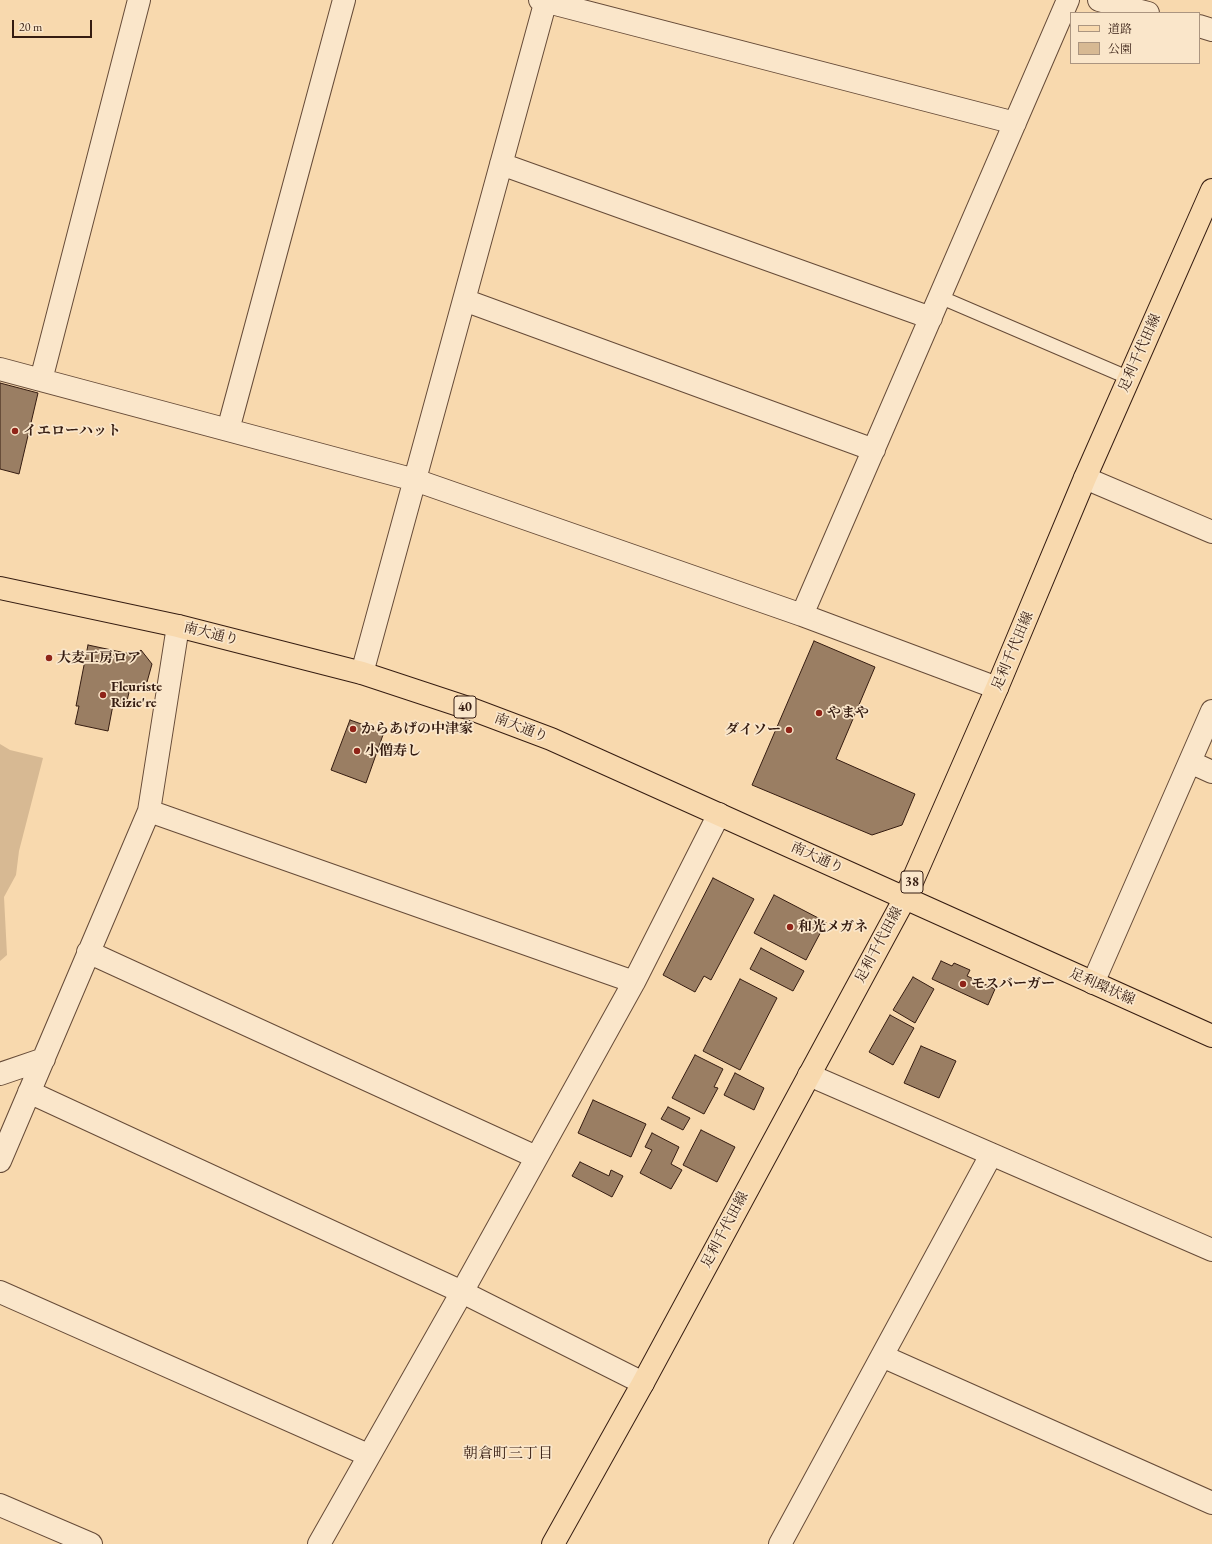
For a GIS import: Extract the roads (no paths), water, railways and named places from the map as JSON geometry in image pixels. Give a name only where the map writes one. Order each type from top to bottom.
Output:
[{"type":"main road","name":"足利千代田線","points":[[553,1544],[643,1383],[905,898],[997,688],[1085,478],[1212,190]]},
{"type":"main road","name":"南大通り","points":[[0,588],[178,626],[362,673],[474,710],[551,739],[905,898]]},
{"type":"main road","name":"足利環状線","points":[[905,898],[1212,1036]]},
{"type":"street","points":[[41,380],[139,0]]},
{"type":"street","points":[[228,430],[344,0]]},
{"type":"street","points":[[362,673],[501,164],[544,0],[1015,123]]},
{"type":"street","points":[[802,615],[1068,0]]},
{"type":"street","points":[[1099,0],[1144,12]]},
{"type":"street","points":[[1200,26],[1212,30]]},
{"type":"street","points":[[501,164],[930,318]]},
{"type":"street","points":[[464,300],[874,450]]},
{"type":"street","points":[[0,369],[415,480],[802,615],[997,688]]},
{"type":"street","points":[[1085,478],[1212,532]]},
{"type":"street","points":[[0,1161],[148,811],[178,626]]},
{"type":"street","points":[[1093,983],[1212,711]]},
{"type":"street","points":[[1190,762],[1212,772]]},
{"type":"street","points":[[148,811],[634,982]]},
{"type":"street","points":[[319,1544],[462,1292],[634,982],[719,814]]},
{"type":"street","points":[[88,952],[536,1157]]},
{"type":"street","points":[[0,1074],[44,1059]]},
{"type":"street","points":[[809,1075],[1212,1250]]},
{"type":"street","points":[[29,1092],[462,1292],[643,1383]]},
{"type":"street","points":[[780,1544],[991,1154]]},
{"type":"street","points":[[0,1292],[368,1456]]},
{"type":"street","points":[[882,1356],[1212,1503]]},
{"type":"street","points":[[0,1505],[91,1544]]},
{"type":"lane","points":[[940,297],[1129,378]]},
{"type":"place","name":"イエローハット","points":[[15,431]]},
{"type":"place","name":"大麦工房ロア","points":[[49,658]]},
{"type":"place","name":"Fleuriste Rizie're","points":[[103,695]]},
{"type":"place","name":"やまや","points":[[819,713]]},
{"type":"place","name":"からあげの中津家","points":[[353,729]]},
{"type":"place","name":"ダイソー","points":[[789,730]]},
{"type":"place","name":"小僧寿し","points":[[357,751]]},
{"type":"place","name":"和光メガネ","points":[[790,927]]},
{"type":"place","name":"モスバーガー","points":[[963,984]]},
{"type":"district","name":"朝倉町三丁目","points":[[508,1454]]}]
